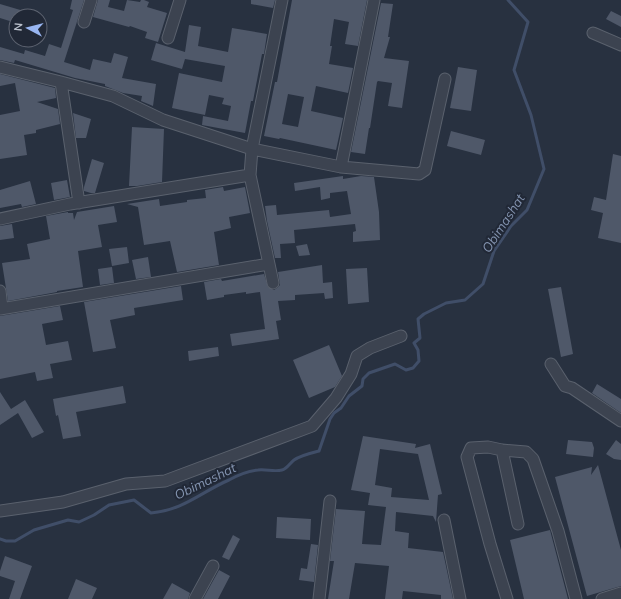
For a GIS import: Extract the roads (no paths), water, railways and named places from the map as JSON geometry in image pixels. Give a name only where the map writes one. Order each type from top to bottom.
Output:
[{"type":"street","points":[[84,22],[91,0]]},
{"type":"street","points":[[168,38],[180,0]]},
{"type":"street","points":[[273,283],[250,175],[252,149],[282,0]]},
{"type":"street","points":[[341,167],[374,0]]},
{"type":"street","points":[[594,34],[621,46]]},
{"type":"street","points":[[0,68],[113,96],[163,120],[252,149],[341,167],[419,174],[424,170],[445,79]]},
{"type":"street","points":[[61,82],[79,203]]},
{"type":"street","points":[[0,219],[79,203],[250,175]]},
{"type":"street","points":[[0,291],[1,308],[269,264]]},
{"type":"street","points":[[0,511],[63,502],[126,484],[165,481],[312,426],[336,398],[351,374],[357,356],[370,348],[401,336]]},
{"type":"street","points":[[552,364],[565,386],[572,388],[621,421]]},
{"type":"street","points":[[507,599],[490,544],[467,457],[471,448],[488,447],[526,452],[533,459],[558,531],[576,599]]},
{"type":"street","points":[[502,450],[518,524]]},
{"type":"street","points":[[319,599],[330,501]]},
{"type":"street","points":[[444,520],[460,599]]},
{"type":"street","points":[[195,599],[213,566]]},
{"type":"street","points":[[602,599],[621,593]]},
{"type":"waterway","name":"Obimashat","points":[[0,539],[15,541],[34,530],[68,520],[79,522],[94,515],[109,505],[134,500],[151,513],[163,511],[192,500],[236,476],[251,471],[279,471],[284,469],[297,458],[319,451],[330,419],[334,413],[341,408],[349,396],[362,386],[363,379],[369,373],[395,364],[406,370],[413,368],[419,361],[418,350],[414,343],[420,338],[418,319],[424,314],[446,303],[465,300],[483,284],[494,251],[511,226],[527,210],[544,169],[531,115],[514,70],[528,22],[508,0]]}]
